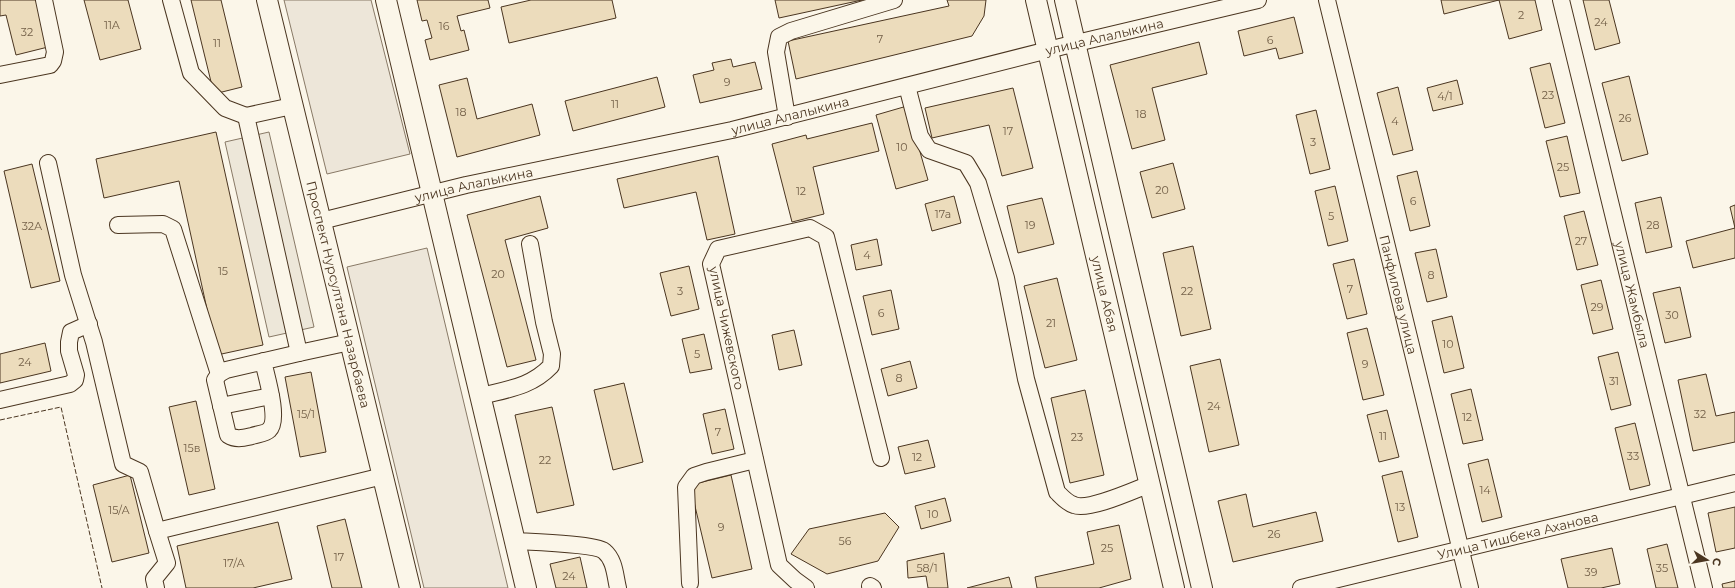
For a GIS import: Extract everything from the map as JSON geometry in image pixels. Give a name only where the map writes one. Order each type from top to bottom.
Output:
[{"type":"main road","name":"Проспект Нурсултана Назарбаева","points":[[267,0],[410,588]]},
{"type":"main road","points":[[386,0],[526,588]]},
{"type":"main road","name":"улица Абая","points":[[1036,0],[1174,588]]},
{"type":"main road","points":[[1064,0],[1202,588]]},
{"type":"street","points":[[0,75],[50,65],[53,61],[55,52],[44,0]]},
{"type":"street","points":[[171,0],[191,73],[225,108],[246,116],[292,106]]},
{"type":"street","points":[[787,117],[776,52],[779,37],[792,31],[894,0]]},
{"type":"street","name":"улица Алалыкина","points":[[320,221],[433,193],[787,117],[1075,43],[1258,0]]},
{"type":"street","name":"Панфилова улица","points":[[1327,0],[1470,588]]},
{"type":"street","name":"улица Жамбыла","points":[[1562,0],[1704,588]]},
{"type":"street","points":[[907,86],[920,136],[930,150],[966,163],[978,183],[1006,278],[1026,379],[1057,492],[1066,501],[1075,506],[1087,506],[1150,484]]},
{"type":"street","points":[[246,116],[299,353]]},
{"type":"street","points":[[48,163],[73,275],[89,324],[124,464],[140,472],[167,563],[154,579],[156,588]]},
{"type":"street","points":[[118,225],[163,224],[173,229],[219,374]]},
{"type":"street","name":"улица Чижевского","points":[[806,588],[794,580],[779,565],[711,264],[718,249],[810,228],[826,237],[880,458]]},
{"type":"street","points":[[481,396],[528,384],[543,374],[551,366],[552,354],[544,322],[530,244]]},
{"type":"street","points":[[0,400],[70,384],[75,380],[76,375],[69,342],[71,332],[89,324]]},
{"type":"street","points":[[263,361],[274,422],[272,427],[268,432],[240,438],[228,435],[215,380],[219,374],[226,370],[263,361],[350,342]]},
{"type":"street","points":[[221,406],[270,396]]},
{"type":"street","points":[[690,583],[686,487],[694,476],[755,460]]},
{"type":"street","points":[[157,531],[383,476]]},
{"type":"street","name":"Улица Тишбека Аханова","points":[[1301,588],[1461,548],[1682,497],[1735,483]]},
{"type":"street","points":[[515,541],[591,547],[604,551],[613,564],[618,588]]},
{"type":"shaded area","points":[[284,0],[371,0],[410,154],[327,174]]},
{"type":"shaded area","points":[[269,132],[314,327],[269,337],[225,142]]},
{"type":"shaded area","points":[[427,248],[508,588],[424,588],[347,267]]},
{"type":"building","points":[[0,0],[36,0],[48,47],[16,55],[6,15],[0,16]]},
{"type":"building","points":[[84,0],[128,0],[141,49],[100,60]]},
{"type":"building","points":[[191,0],[221,0],[242,87],[214,94]]},
{"type":"building","points":[[417,0],[488,0],[490,8],[457,16],[461,31],[464,30],[469,50],[430,60],[425,40],[432,38],[427,20],[422,21]]},
{"type":"building","points":[[531,0],[612,0],[616,18],[509,43],[501,7]]},
{"type":"building","points":[[775,0],[862,0],[779,18]]},
{"type":"building","points":[[947,0],[986,0],[984,16],[972,36],[796,79],[788,41],[949,6]]},
{"type":"building","points":[[1441,0],[1499,0],[1444,14]]},
{"type":"building","points":[[1499,0],[1535,0],[1542,30],[1509,39]]},
{"type":"building","points":[[1583,0],[1609,0],[1620,43],[1595,50]]},
{"type":"building","points":[[1294,17],[1303,53],[1279,59],[1276,48],[1244,56],[1238,31]]},
{"type":"building","points":[[1199,42],[1207,74],[1152,88],[1165,140],[1132,149],[1110,65]]},
{"type":"building","points":[[731,59],[733,67],[755,62],[762,89],[700,103],[693,75],[714,70],[712,63]]},
{"type":"building","points":[[1550,63],[1565,123],[1545,128],[1530,68]]},
{"type":"building","points":[[1629,76],[1648,154],[1622,161],[1602,83]]},
{"type":"building","points":[[657,77],[665,107],[573,131],[565,101]]},
{"type":"building","points":[[467,78],[477,119],[532,104],[540,135],[457,157],[439,85]]},
{"type":"building","points":[[1457,80],[1463,104],[1433,111],[1427,88]]},
{"type":"building","points":[[1398,87],[1413,150],[1393,155],[1377,93]]},
{"type":"building","points":[[1013,88],[1033,168],[1002,176],[989,125],[932,138],[925,108]]},
{"type":"building","points":[[907,106],[928,180],[896,189],[876,115]]},
{"type":"building","points":[[1316,110],[1330,169],[1310,174],[1296,115]]},
{"type":"building","points":[[872,123],[879,151],[813,167],[824,214],[792,222],[772,144],[806,135],[807,139]]},
{"type":"building","points":[[216,132],[263,345],[217,355],[179,181],[104,198],[96,159]]},
{"type":"building","points":[[1567,136],[1580,193],[1560,197],[1546,141]]},
{"type":"building","points":[[718,156],[735,234],[707,240],[696,192],[624,208],[617,179]]},
{"type":"building","points":[[1173,163],[1185,209],[1152,218],[1140,172]]},
{"type":"building","points":[[32,164],[60,281],[31,288],[4,171]]},
{"type":"building","points":[[1417,171],[1430,226],[1410,231],[1397,176]]},
{"type":"building","points":[[1335,186],[1348,241],[1328,246],[1315,191]]},
{"type":"building","points":[[540,196],[548,228],[505,240],[536,360],[507,367],[467,215]]},
{"type":"building","points":[[954,196],[961,223],[932,231],[925,204]]},
{"type":"building","points":[[1661,197],[1672,247],[1646,253],[1635,203]]},
{"type":"building","points":[[1042,198],[1054,244],[1018,253],[1007,206]]},
{"type":"building","points":[[1735,205],[1735,228],[1730,207]]},
{"type":"building","points":[[1584,211],[1598,265],[1577,270],[1564,216]]},
{"type":"building","points":[[1735,228],[1735,258],[1693,268],[1686,241]]},
{"type":"building","points":[[877,239],[882,265],[856,270],[851,245]]},
{"type":"building","points":[[1193,246],[1211,329],[1181,336],[1163,253]]},
{"type":"building","points":[[1436,249],[1447,297],[1427,302],[1415,253]]},
{"type":"building","points":[[1354,259],[1367,314],[1347,319],[1333,264]]},
{"type":"building","points":[[689,266],[699,309],[671,316],[660,273]]},
{"type":"building","points":[[1057,278],[1077,360],[1045,368],[1024,286]]},
{"type":"building","points":[[1601,280],[1613,329],[1593,334],[1581,285]]},
{"type":"building","points":[[1680,287],[1691,337],[1665,343],[1653,293]]},
{"type":"building","points":[[891,290],[899,329],[872,335],[863,296]]},
{"type":"building","points":[[1452,316],[1464,368],[1444,373],[1432,321]]},
{"type":"building","points":[[1367,328],[1384,395],[1363,400],[1347,333]]},
{"type":"building","points":[[794,330],[802,365],[779,370],[772,335]]},
{"type":"building","points":[[704,334],[712,369],[690,373],[682,339]]},
{"type":"building","points":[[45,343],[51,371],[0,383],[0,354]]},
{"type":"building","points":[[1618,352],[1631,405],[1611,410],[1598,357]]},
{"type":"building","points":[[1220,359],[1239,445],[1209,452],[1190,366]]},
{"type":"building","points":[[910,361],[917,388],[888,396],[881,369]]},
{"type":"building","points":[[311,372],[326,452],[300,457],[285,377]]},
{"type":"building","points":[[1706,374],[1716,416],[1735,412],[1735,442],[1693,451],[1678,380]]},
{"type":"building","points":[[624,383],[643,462],[613,470],[594,390]]},
{"type":"building","points":[[1471,389],[1483,440],[1463,444],[1451,394]]},
{"type":"building","points":[[1085,390],[1104,475],[1070,483],[1051,398]]},
{"type":"building","points":[[196,401],[215,489],[189,495],[169,407]]},
{"type":"building","points":[[552,407],[574,505],[537,513],[515,415]]},
{"type":"building","points":[[725,409],[734,449],[712,454],[703,414]]},
{"type":"building","points":[[1387,410],[1399,457],[1379,462],[1367,415]]},
{"type":"building","points":[[1635,423],[1650,485],[1630,490],[1615,428]]},
{"type":"building","points":[[928,440],[935,467],[905,474],[898,447]]},
{"type":"building","points":[[1488,459],[1502,517],[1482,522],[1468,464]]},
{"type":"building","points":[[1402,471],[1418,537],[1398,542],[1382,476]]},
{"type":"building","points":[[130,475],[149,553],[112,562],[93,485]]},
{"type":"building","points":[[731,475],[752,569],[712,578],[690,485]]},
{"type":"building","points":[[1246,494],[1253,527],[1316,512],[1323,541],[1233,562],[1218,501]]},
{"type":"building","points":[[945,498],[951,521],[921,529],[915,506]]},
{"type":"building","points":[[1735,507],[1735,548],[1716,552],[1708,513]]},
{"type":"building","points":[[885,513],[899,527],[878,561],[827,574],[791,554],[809,529]]},
{"type":"building","points":[[345,519],[362,588],[332,588],[317,526]]},
{"type":"building","points":[[278,522],[292,579],[253,588],[186,588],[177,546]]},
{"type":"building","points":[[1119,525],[1131,579],[1099,588],[1037,588],[1035,577],[1094,564],[1087,532]]},
{"type":"building","points":[[1667,544],[1678,588],[1656,588],[1647,549]]},
{"type":"building","points":[[1612,548],[1620,584],[1601,588],[1568,588],[1561,559]]},
{"type":"building","points":[[944,553],[948,588],[928,588],[926,576],[908,578],[907,561]]},
{"type":"building","points":[[580,557],[587,588],[556,588],[550,564]]},
{"type":"building","points":[[1009,577],[1012,588],[967,588]]},
{"type":"building","points":[[1735,581],[1735,588],[1723,588],[1722,584]]},
{"type":"fence","points":[[0,420],[61,407],[102,588]]}]
